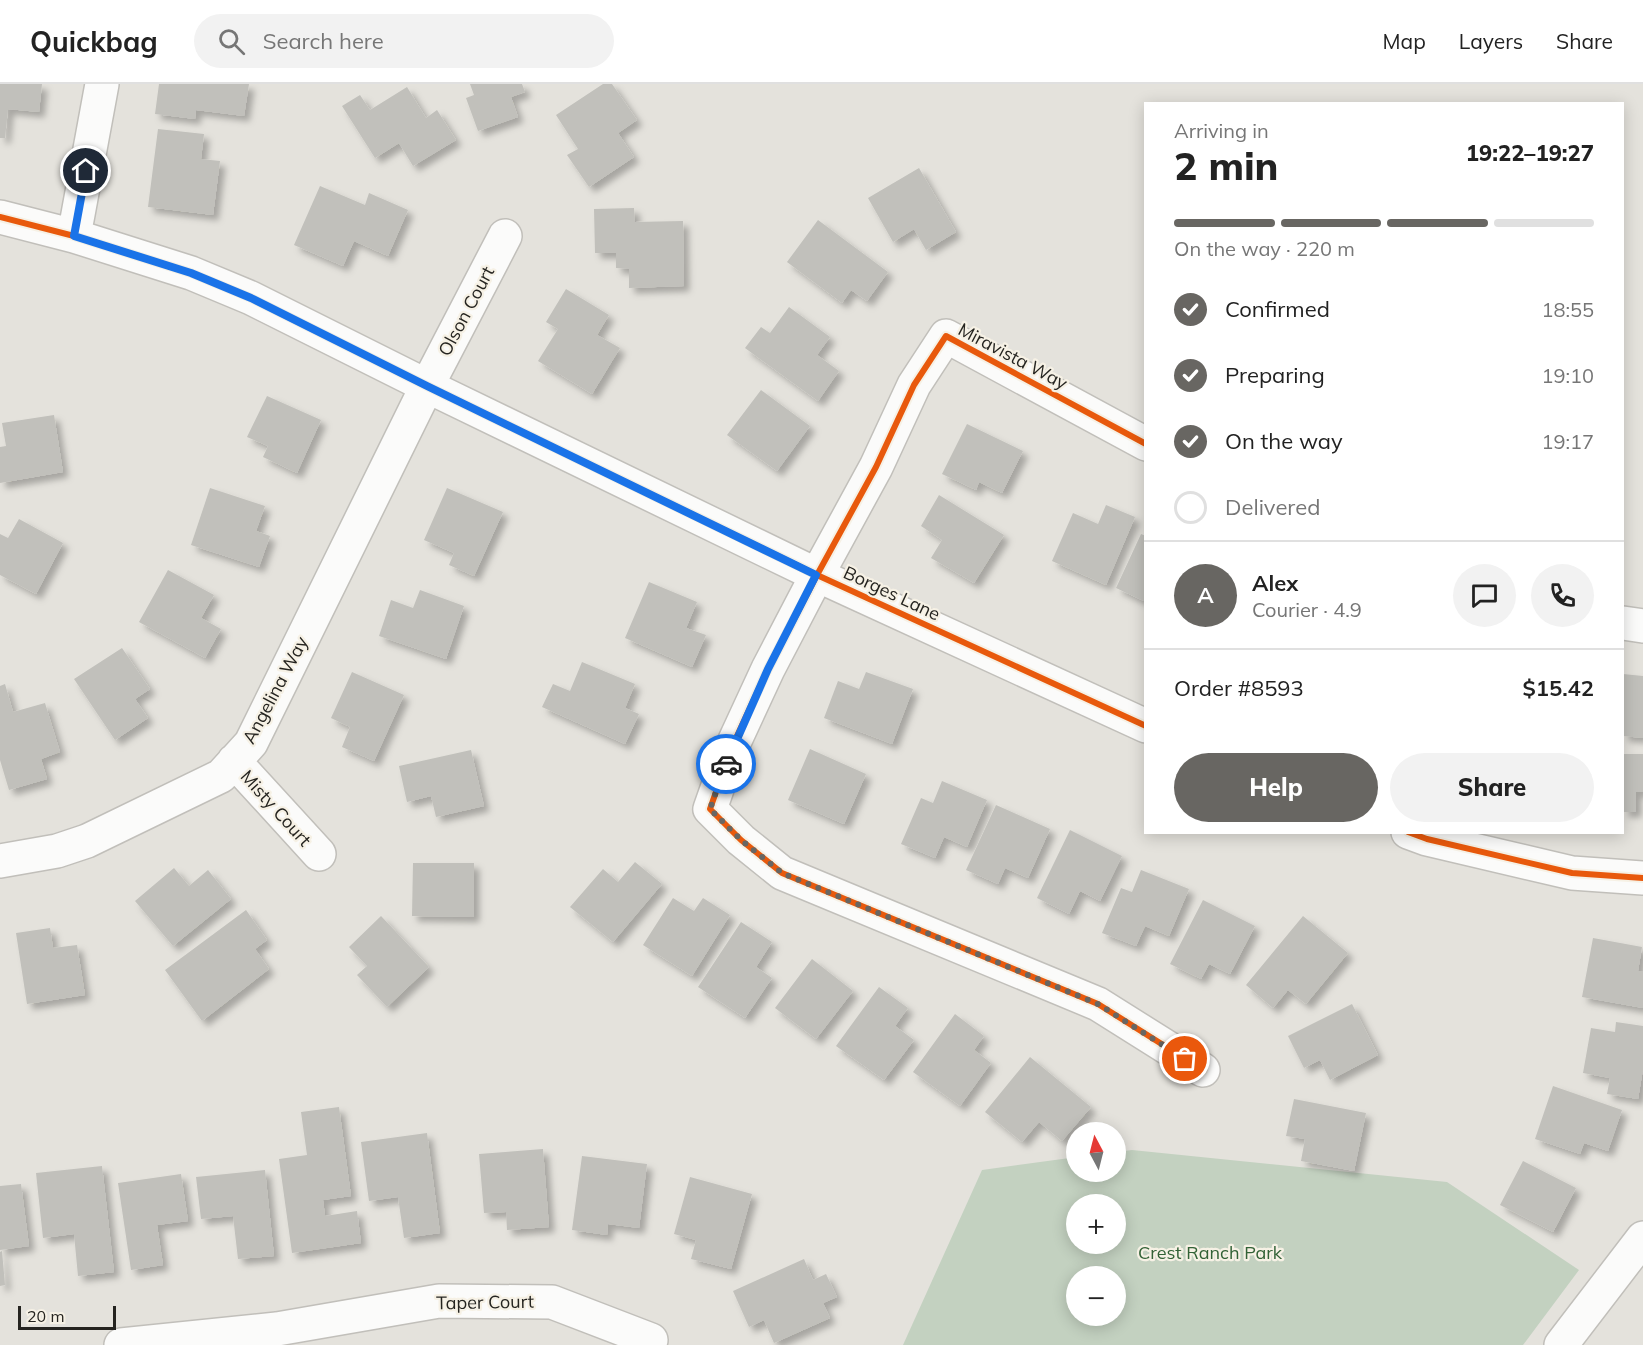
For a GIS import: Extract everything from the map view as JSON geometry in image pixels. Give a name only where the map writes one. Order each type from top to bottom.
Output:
[{"type":"street","points":[[74,236],[102,84]]},
{"type":"street","name":"Borges Lane","points":[[0,217],[74,236],[191,273],[241,293],[816,575],[1144,725]]},
{"type":"street","name":"Olson Court","points":[[427,386],[505,236]]},
{"type":"street","name":"Miravista Way","points":[[816,575],[876,467],[914,385],[946,336],[1144,443]]},
{"type":"street","name":"Angelina Way","points":[[0,861],[57,851],[87,842],[221,776],[251,743],[427,386]]},
{"type":"street","points":[[816,575],[768,669],[731,749],[710,809],[741,840],[782,873],[1098,1004],[1203,1070]]},
{"type":"street","points":[[1624,623],[1643,626]]},
{"type":"street","name":"Misty Court","points":[[234,761],[318,854]]},
{"type":"street","points":[[1413,834],[1572,873],[1643,878]]},
{"type":"street","points":[[1561,1345],[1643,1238]]},
{"type":"street","name":"Taper Court","points":[[122,1345],[279,1337],[439,1301],[552,1302],[651,1340]]},
{"type":"green space","name":"Crest Ranch Park","points":[[1132,1150],[1447,1182],[1579,1270],[1523,1345],[903,1345],[982,1170],[1066,1159],[1066,1182],[1126,1182],[1126,1151]]},
{"type":"building","points":[[0,84],[42,84],[39,112],[8,109],[5,138],[0,138]]},
{"type":"building","points":[[159,84],[249,84],[244,116],[196,110],[195,119],[155,114]]},
{"type":"building","points":[[470,84],[522,84],[525,92],[511,97],[518,117],[478,131],[466,98],[474,95]]},
{"type":"building","points":[[603,84],[612,84],[637,120],[618,133],[634,157],[589,187],[567,155],[578,149],[556,115]]},
{"type":"building","points":[[407,87],[426,118],[437,110],[456,140],[413,166],[399,143],[375,158],[342,106],[360,95],[370,110]]},
{"type":"building","points":[[158,129],[204,134],[201,159],[220,161],[213,215],[148,207]]},
{"type":"building","points":[[919,168],[956,232],[926,250],[914,229],[893,242],[868,198]]},
{"type":"building","points":[[320,186],[365,205],[369,193],[408,210],[388,256],[354,241],[343,266],[294,245]]},
{"type":"building","points":[[634,208],[635,222],[683,221],[684,286],[629,288],[629,269],[616,268],[616,253],[595,253],[594,209]]},
{"type":"building","points":[[818,220],[888,272],[867,301],[851,290],[842,303],[787,262]]},
{"type":"building","points":[[566,289],[609,315],[597,335],[620,348],[592,394],[538,361],[558,329],[546,322]]},
{"type":"building","points":[[789,307],[830,337],[817,355],[839,371],[818,401],[745,348],[761,327],[770,333]]},
{"type":"building","points":[[761,390],[810,426],[777,471],[727,435]]},
{"type":"building","points":[[267,396],[321,420],[297,473],[263,457],[268,446],[247,437]]},
{"type":"building","points":[[54,415],[63,472],[0,483],[0,447],[6,446],[2,423]]},
{"type":"building","points":[[967,424],[1023,451],[1002,493],[979,482],[976,490],[942,474]]},
{"type":"building","points":[[210,488],[265,506],[256,531],[270,536],[259,567],[191,545]]},
{"type":"building","points":[[447,488],[503,512],[474,576],[449,565],[454,553],[424,540]]},
{"type":"building","points":[[939,495],[1004,535],[974,583],[931,558],[942,540],[921,526]]},
{"type":"building","points":[[1106,505],[1135,517],[1106,585],[1052,561],[1073,513],[1098,524]]},
{"type":"building","points":[[19,519],[63,543],[36,594],[0,575],[0,534],[8,538]]},
{"type":"building","points":[[1141,534],[1144,535],[1144,601],[1116,588]]},
{"type":"building","points":[[168,570],[214,595],[201,618],[221,629],[205,658],[139,622]]},
{"type":"building","points":[[649,582],[697,602],[686,628],[706,635],[692,667],[625,638]]},
{"type":"building","points":[[420,590],[464,606],[446,659],[379,636],[391,600],[413,608]]},
{"type":"building","points":[[122,648],[150,689],[135,699],[148,718],[115,740],[74,679]]},
{"type":"building","points":[[582,662],[635,684],[625,708],[639,714],[625,744],[542,707],[553,684],[570,691]]},
{"type":"building","points":[[352,672],[404,695],[374,761],[342,747],[350,727],[331,718]]},
{"type":"building","points":[[866,672],[913,689],[892,744],[824,718],[838,681],[859,689]]},
{"type":"building","points":[[1624,674],[1643,676],[1643,738],[1624,736]]},
{"type":"building","points":[[5,684],[13,712],[45,703],[60,752],[41,759],[47,779],[9,790],[0,760],[0,686]]},
{"type":"building","points":[[810,749],[866,774],[844,824],[788,800]]},
{"type":"building","points":[[471,750],[484,806],[436,817],[431,796],[407,802],[399,766]]},
{"type":"building","points":[[1624,754],[1643,754],[1643,792],[1636,792],[1636,812],[1624,812]]},
{"type":"building","points":[[942,781],[987,800],[967,847],[944,837],[935,858],[901,844],[921,798],[933,803]]},
{"type":"building","points":[[996,805],[1050,829],[1028,878],[1005,868],[998,884],[966,870]]},
{"type":"building","points":[[1070,830],[1122,856],[1100,901],[1080,891],[1069,914],[1037,898]]},
{"type":"building","points":[[635,862],[662,884],[613,942],[570,907],[603,869],[618,882]]},
{"type":"building","points":[[413,863],[474,863],[474,917],[412,916]]},
{"type":"building","points":[[174,868],[189,886],[208,870],[231,899],[173,946],[135,901]]},
{"type":"building","points":[[1141,870],[1189,889],[1169,936],[1145,926],[1136,946],[1102,933],[1121,888],[1132,892]]},
{"type":"building","points":[[673,898],[694,911],[703,898],[730,915],[692,976],[643,945]]},
{"type":"building","points":[[1203,900],[1255,926],[1230,974],[1209,964],[1201,979],[1170,964]]},
{"type":"building","points":[[246,910],[267,940],[255,949],[269,969],[202,1021],[165,970]]},
{"type":"building","points":[[381,916],[429,967],[387,1007],[357,975],[367,966],[349,947]]},
{"type":"building","points":[[1303,916],[1348,953],[1306,1004],[1288,990],[1273,1008],[1246,985]]},
{"type":"building","points":[[741,922],[772,942],[756,967],[772,978],[745,1018],[698,987]]},
{"type":"building","points":[[50,928],[53,948],[77,945],[85,995],[27,1004],[16,933]]},
{"type":"building","points":[[1593,938],[1642,947],[1638,971],[1643,971],[1643,1008],[1582,997]]},
{"type":"building","points":[[812,959],[853,991],[816,1039],[775,1008]]},
{"type":"building","points":[[879,987],[908,1008],[895,1026],[914,1040],[884,1080],[836,1046]]},
{"type":"building","points":[[1352,1004],[1378,1055],[1330,1080],[1320,1060],[1304,1068],[1288,1036]]},
{"type":"building","points":[[955,1014],[984,1036],[974,1050],[991,1063],[960,1106],[913,1072]]},
{"type":"building","points":[[1616,1022],[1643,1026],[1643,1069],[1638,1099],[1607,1094],[1610,1078],[1583,1073],[1591,1028],[1615,1032]]},
{"type":"building","points":[[1030,1057],[1091,1107],[1078,1122],[1066,1122],[1066,1136],[1062,1141],[1039,1122],[1022,1142],[985,1112]]},
{"type":"building","points":[[1553,1086],[1622,1110],[1608,1151],[1584,1143],[1580,1154],[1535,1139]]},
{"type":"building","points":[[1294,1099],[1366,1113],[1354,1171],[1301,1161],[1305,1139],[1286,1136]]},
{"type":"building","points":[[339,1107],[351,1196],[323,1200],[325,1216],[357,1211],[361,1243],[292,1253],[279,1159],[307,1155],[301,1112]]},
{"type":"building","points":[[427,1133],[440,1233],[404,1238],[398,1197],[369,1201],[361,1142]]},
{"type":"building","points":[[543,1149],[549,1227],[507,1230],[506,1212],[484,1213],[479,1154]]},
{"type":"building","points":[[582,1156],[647,1164],[639,1228],[608,1224],[607,1235],[572,1230]]},
{"type":"building","points":[[1523,1161],[1576,1188],[1553,1232],[1500,1205]]},
{"type":"building","points":[[102,1166],[114,1272],[78,1276],[74,1234],[43,1238],[36,1173]]},
{"type":"building","points":[[265,1170],[274,1256],[238,1259],[233,1216],[201,1219],[196,1177]]},
{"type":"building","points":[[181,1174],[188,1221],[157,1225],[163,1265],[131,1270],[118,1183]]},
{"type":"building","points":[[690,1177],[752,1194],[731,1269],[691,1259],[696,1240],[674,1234]]},
{"type":"building","points":[[21,1184],[29,1246],[0,1250],[0,1186]]},
{"type":"building","points":[[2,1251],[5,1285],[0,1286],[0,1252]]},
{"type":"building","points":[[804,1259],[813,1280],[826,1274],[837,1297],[823,1303],[830,1318],[774,1343],[764,1320],[749,1327],[733,1291]]},
{"type":"cycle path","points":[[0,217],[74,236],[191,273],[251,298],[817,575],[1144,725]]},
{"type":"cycle path","points":[[1144,443],[946,336],[914,385],[876,467],[768,669],[731,749],[710,809],[741,840],[782,873],[1098,1004],[1203,1070]]},
{"type":"cycle path","points":[[1413,834],[1572,873],[1643,878]]},
{"type":"way so far","points":[[726,764],[710,809],[741,840],[782,873],[1098,1004],[1185,1059]]},
{"type":"route","points":[[86,171],[74,236],[191,273],[251,298],[816,575],[768,669],[726,764]]}]
